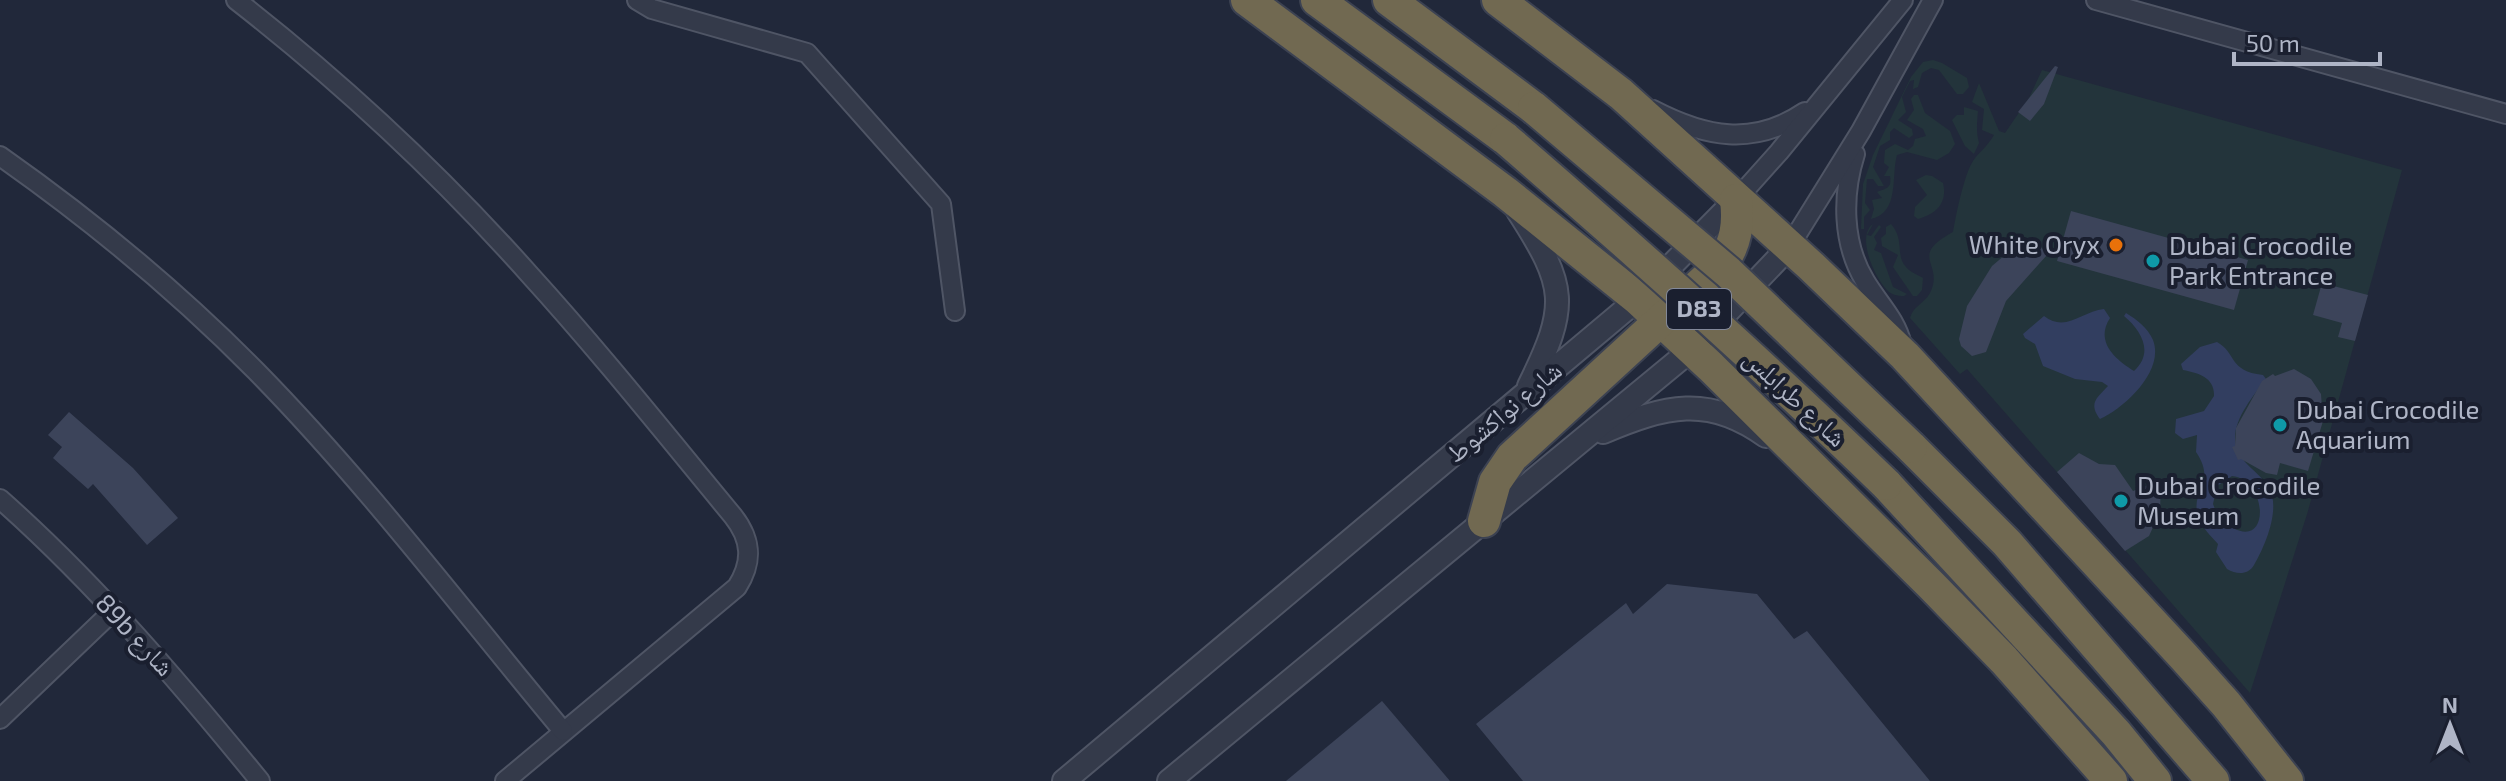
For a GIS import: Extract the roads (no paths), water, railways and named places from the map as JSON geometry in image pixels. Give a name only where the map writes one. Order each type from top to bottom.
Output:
[{"type":"highway","points":[[1247,0],[1505,192],[1638,299],[2004,660],[2111,781]]},
{"type":"highway","name":"شارع طرابلس","points":[[1317,0],[1506,139],[1749,354],[1886,484],[2116,733],[2155,781]]},
{"type":"highway","name":"شارع طرابلس","points":[[1389,0],[1534,108],[1728,272],[2007,543],[2213,781]]},
{"type":"highway","points":[[1498,0],[1621,94],[1905,356],[2194,669],[2287,781]]},
{"type":"highway","points":[[1484,521],[1495,482],[1512,457],[1713,274],[1730,252],[1737,227],[1736,200]]},
{"type":"street","points":[[236,0],[340,86],[468,209],[572,323],[743,528],[749,559],[737,587],[505,781]]},
{"type":"street","points":[[637,0],[652,9],[807,53],[941,204],[955,311]]},
{"type":"street","name":"شارع نواكشوط","points":[[1064,781],[1638,299],[1768,166],[1903,0]]},
{"type":"street","points":[[1169,781],[1691,350],[1789,247],[1861,131],[1933,0]]},
{"type":"street","points":[[2096,0],[2506,114]]},
{"type":"street","points":[[1621,94],[1690,127],[1726,135],[1775,128],[1790,122],[1824,99]]},
{"type":"street","points":[[1861,131],[1846,195],[1852,250],[1864,280],[1896,326],[1905,356]]},
{"type":"street","points":[[0,156],[140,264],[255,370],[355,480],[563,731]]},
{"type":"street","points":[[1505,192],[1546,255],[1556,288],[1552,339],[1525,394]]},
{"type":"street","points":[[1580,442],[1643,415],[1679,407],[1713,410],[1741,420],[1812,469]]},
{"type":"street","name":"89b شارع","points":[[0,499],[114,610],[260,781]]},
{"type":"street","points":[[0,719],[114,610]]},
{"type":"water","points":[[2104,309],[2110,318],[2106,326],[2106,342],[2120,361],[2134,371],[2140,364],[2144,350],[2136,328],[2124,316],[2126,313],[2148,332],[2155,352],[2148,376],[2140,387],[2100,419],[2094,405],[2108,386],[2102,382],[2075,379],[2043,366],[2035,344],[2023,334],[2044,316],[2052,321],[2067,322]]},
{"type":"water","points":[[2217,342],[2238,366],[2266,379],[2238,422],[2235,438],[2243,460],[2269,488],[2273,506],[2263,548],[2252,568],[2242,573],[2227,569],[2216,552],[2218,544],[2204,529],[2199,518],[2197,501],[2204,472],[2196,452],[2197,435],[2183,439],[2175,433],[2176,419],[2204,411],[2214,396],[2209,381],[2183,370],[2181,364],[2200,347]],"holes":[[[2232,476],[2244,480],[2258,499],[2260,511],[2254,529],[2245,532],[2226,524],[2213,504],[2217,486]]]},
{"type":"place","name":"White Oryx","points":[[2116,245]]},
{"type":"place","name":"Dubai Crocodile Park Entrance","points":[[2153,261]]},
{"type":"place","name":"Dubai Crocodile Aquarium","points":[[2280,425]]},
{"type":"place","name":"Dubai Crocodile Museum","points":[[2121,501]]}]
